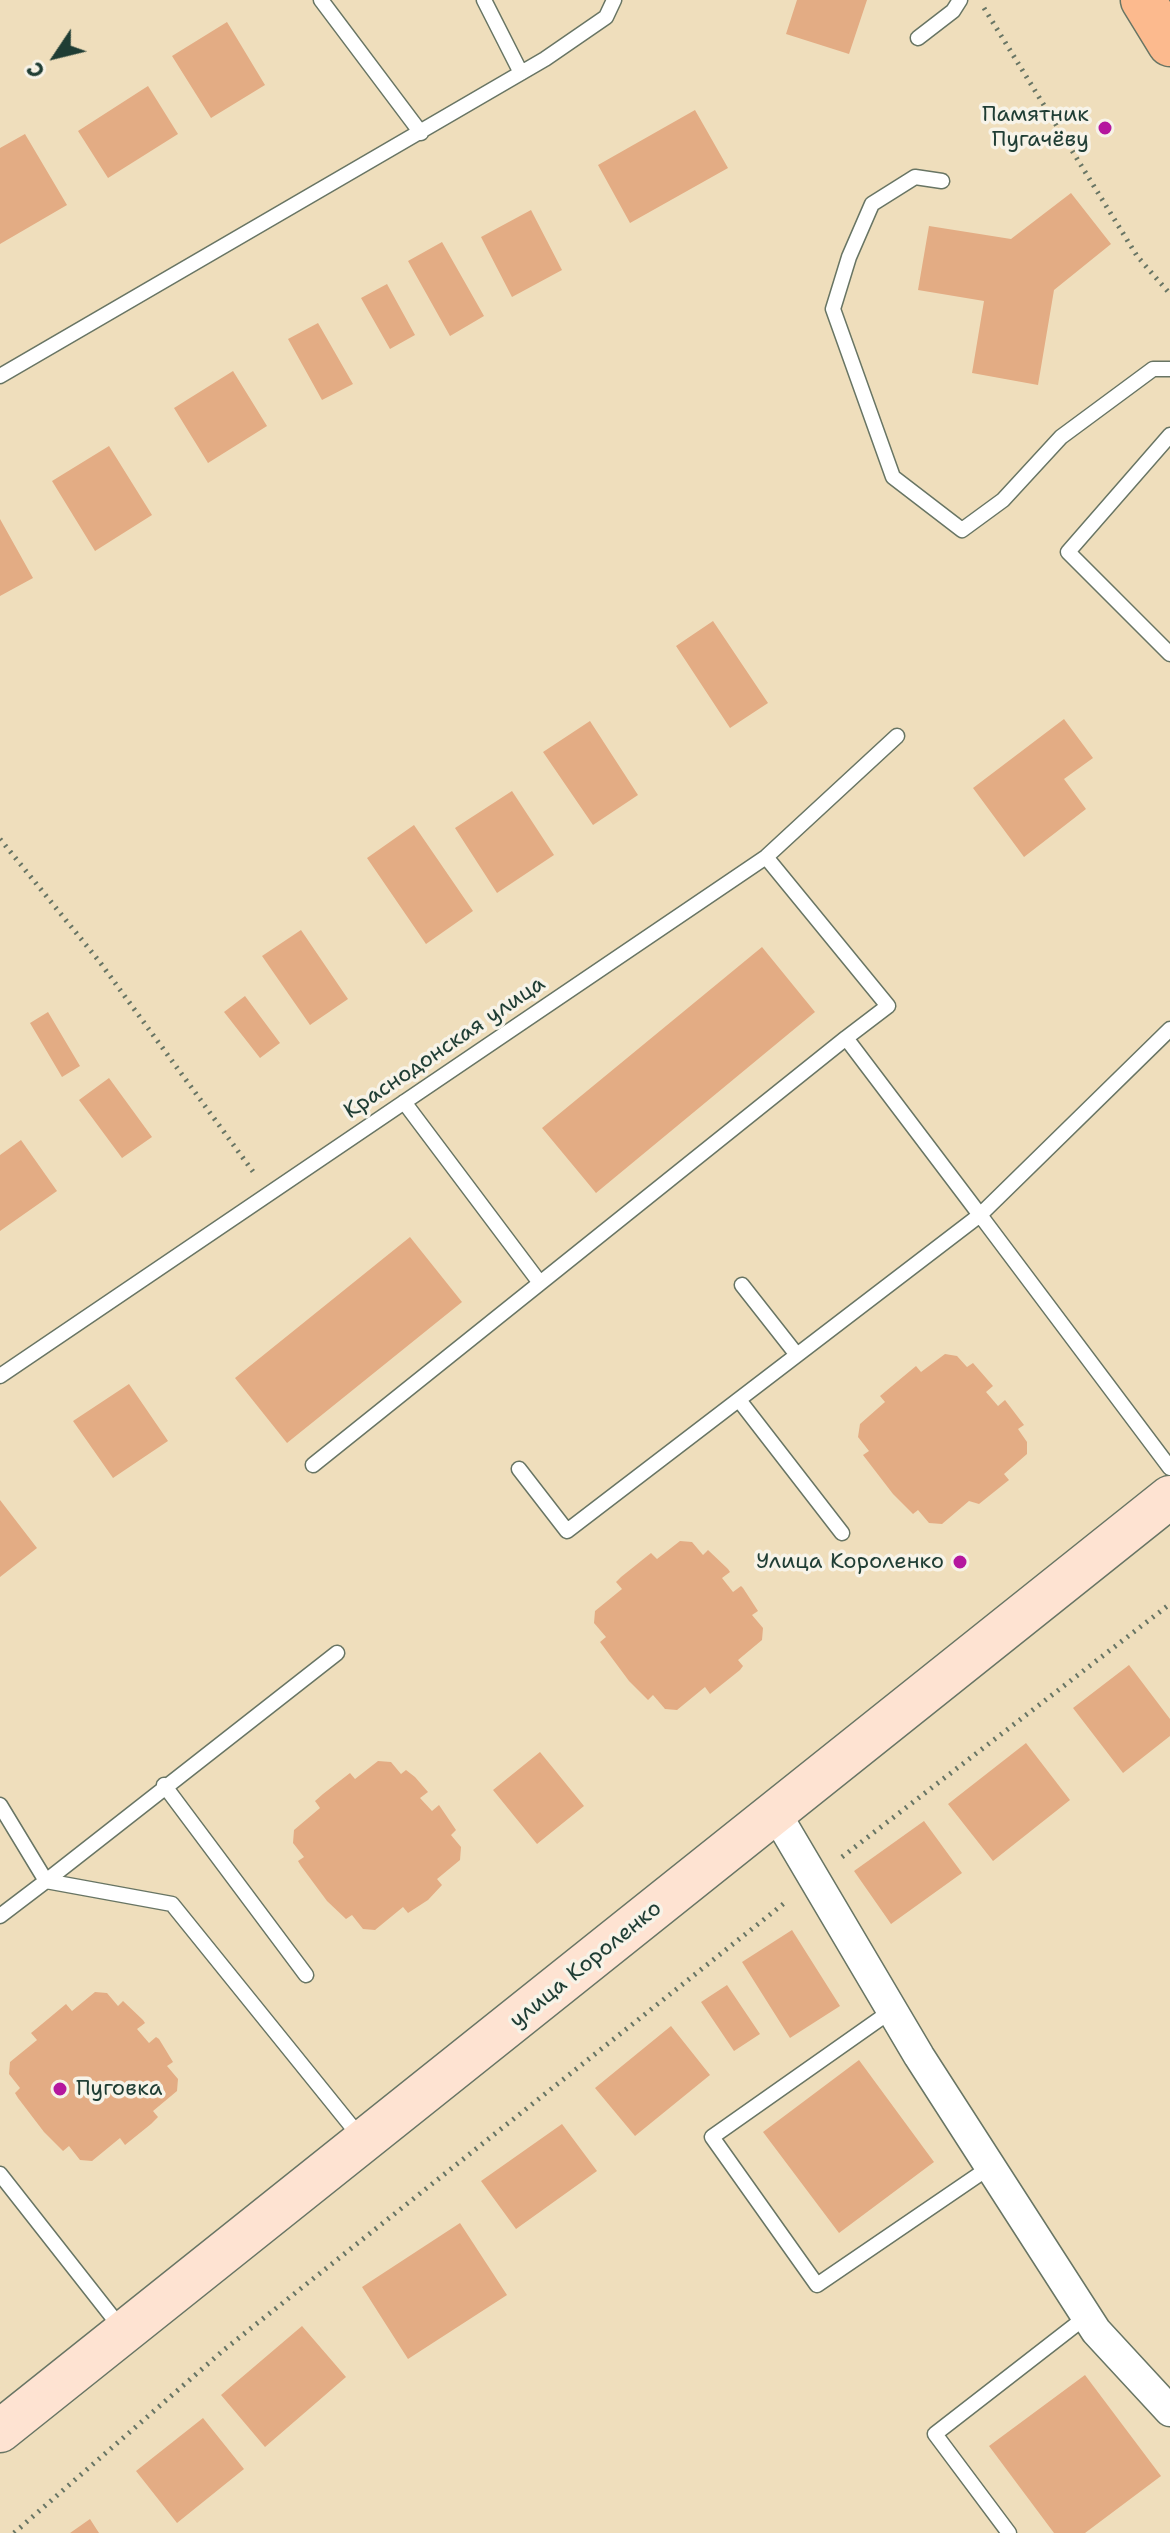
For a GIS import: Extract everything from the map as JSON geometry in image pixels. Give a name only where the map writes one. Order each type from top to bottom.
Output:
[{"type":"main road","points":[[1143,0],[1170,44]]},
{"type":"street","name":"улица Короленко","points":[[0,2431],[1170,1497]]},
{"type":"street","points":[[776,1814],[891,2011],[1087,2316],[1170,2411]]},
{"type":"lane","points":[[321,0],[421,133]]},
{"type":"lane","points":[[484,0],[521,73]]},
{"type":"lane","points":[[0,376],[521,73],[606,17],[614,0]]},
{"type":"lane","points":[[918,38],[953,11],[960,0]]},
{"type":"lane","points":[[942,181],[915,177],[872,204],[849,257],[833,309],[893,477],[962,530],[1003,500],[1061,437],[1153,369],[1170,369]]},
{"type":"lane","points":[[1170,435],[1068,552],[1170,654]]},
{"type":"lane","name":"Краснодонская улица","points":[[0,1376],[766,857],[897,736]]},
{"type":"lane","points":[[313,1465],[888,1006],[766,857]]},
{"type":"lane","points":[[519,1469],[567,1531],[980,1215],[1170,1029]]},
{"type":"lane","points":[[846,1038],[1170,1468]]},
{"type":"lane","points":[[404,1102],[540,1283]]},
{"type":"lane","points":[[742,1285],[797,1355]]},
{"type":"lane","points":[[739,1400],[842,1533]]},
{"type":"lane","points":[[0,1916],[337,1653]]},
{"type":"lane","points":[[164,1785],[306,1975]]},
{"type":"lane","points":[[0,1805],[46,1881],[172,1904],[364,2141]]},
{"type":"lane","points":[[891,2011],[712,2137],[817,2285],[990,2167]]},
{"type":"lane","points":[[0,2174],[125,2332]]},
{"type":"lane","points":[[1009,2533],[935,2434],[1087,2316]]},
{"type":"path","points":[[981,0],[988,20],[1137,256],[1170,294]]},
{"type":"path","points":[[0,839],[99,961],[269,1193]]},
{"type":"path","points":[[14,2533],[225,2349],[812,1880],[1170,1604]]},
{"type":"building","points":[[797,0],[867,0],[849,54],[786,34]]},
{"type":"building","points":[[227,22],[265,85],[211,118],[172,56]]},
{"type":"building","points":[[148,86],[178,134],[108,178],[78,131]]},
{"type":"building","points":[[695,110],[728,168],[630,223],[598,165]]},
{"type":"building","points":[[25,134],[67,205],[0,244],[0,148]]},
{"type":"building","points":[[1071,193],[1111,244],[1054,290],[1038,385],[972,373],[984,301],[918,290],[929,226],[1011,239]]},
{"type":"building","points":[[531,210],[562,270],[512,297],[481,237]]},
{"type":"building","points":[[442,242],[484,316],[450,336],[408,261]]},
{"type":"building","points":[[387,284],[415,335],[390,349],[361,298]]},
{"type":"building","points":[[318,323],[353,384],[322,400],[288,339]]},
{"type":"building","points":[[233,371],[267,426],[208,463],[174,408]]},
{"type":"building","points":[[109,446],[152,515],[95,551],[52,481]]},
{"type":"building","points":[[0,519],[33,578],[0,596]]},
{"type":"building","points":[[713,621],[768,703],[730,728],[676,646]]},
{"type":"building","points":[[1064,719],[1093,758],[1064,779],[1086,809],[1024,857],[973,788]]},
{"type":"building","points":[[590,721],[638,795],[593,825],[543,752]]},
{"type":"building","points":[[512,791],[554,855],[497,893],[455,828]]},
{"type":"building","points":[[414,825],[473,911],[426,944],[367,858]]},
{"type":"building","points":[[301,930],[348,999],[310,1025],[262,956]]},
{"type":"building","points":[[762,947],[815,1012],[596,1193],[542,1128]]},
{"type":"building","points":[[245,996],[280,1043],[260,1058],[224,1012]]},
{"type":"building","points":[[48,1012],[80,1066],[62,1077],[30,1023]]},
{"type":"building","points":[[109,1078],[152,1137],[122,1158],[79,1100]]},
{"type":"building","points":[[21,1140],[57,1191],[0,1231],[0,1155]]},
{"type":"building","points":[[410,1237],[462,1302],[287,1443],[235,1378]]},
{"type":"building","points":[[945,1354],[957,1356],[967,1367],[973,1363],[993,1386],[986,1392],[998,1406],[1005,1400],[1024,1425],[1018,1429],[1027,1442],[1027,1454],[1004,1474],[1009,1480],[979,1504],[969,1501],[942,1524],[929,1523],[918,1510],[913,1514],[893,1494],[863,1455],[869,1451],[858,1437],[860,1424],[885,1402],[880,1396],[916,1366],[921,1372]]},
{"type":"building","points":[[129,1384],[168,1441],[113,1478],[73,1421]]},
{"type":"building","points":[[0,1500],[37,1548],[0,1577]]},
{"type":"building","points":[[680,1541],[692,1542],[703,1555],[708,1550],[728,1569],[730,1572],[722,1578],[733,1592],[741,1586],[743,1588],[758,1611],[752,1615],[763,1628],[762,1640],[738,1660],[743,1666],[740,1670],[710,1694],[705,1687],[677,1710],[665,1709],[653,1695],[648,1700],[629,1681],[600,1642],[606,1637],[594,1623],[595,1611],[622,1589],[616,1582],[621,1577],[651,1553],[657,1559]]},
{"type":"building","points":[[1129,1665],[1170,1719],[1170,1736],[1123,1773],[1073,1708]]},
{"type":"building","points":[[1026,1743],[1070,1800],[993,1861],[948,1804]]},
{"type":"building","points":[[540,1752],[584,1806],[537,1844],[493,1790]]},
{"type":"building","points":[[378,1761],[391,1762],[401,1774],[406,1770],[415,1777],[428,1792],[420,1798],[432,1811],[439,1805],[456,1830],[451,1835],[461,1847],[460,1860],[437,1879],[442,1885],[428,1900],[408,1913],[403,1907],[375,1930],[363,1929],[352,1915],[346,1919],[327,1901],[298,1861],[304,1857],[293,1843],[294,1830],[320,1808],[315,1801],[350,1773],[355,1779]]},
{"type":"building","points":[[924,1821],[962,1873],[891,1924],[854,1871]]},
{"type":"building","points":[[792,1930],[840,2006],[790,2038],[742,1962]]},
{"type":"building","points":[[727,1985],[760,2034],[734,2051],[701,2002]]},
{"type":"building","points":[[95,1992],[107,1993],[118,2006],[123,2001],[143,2020],[145,2023],[137,2029],[149,2043],[156,2037],[159,2039],[173,2062],[167,2066],[178,2079],[177,2091],[153,2111],[158,2117],[151,2124],[125,2145],[120,2138],[92,2161],[80,2160],[69,2146],[63,2151],[44,2132],[18,2098],[15,2093],[20,2088],[9,2074],[10,2062],[37,2040],[31,2033],[66,2004],[72,2011]]},
{"type":"building","points":[[671,2026],[710,2075],[635,2136],[595,2088]]},
{"type":"building","points":[[859,2060],[934,2162],[839,2233],[763,2132]]},
{"type":"building","points":[[562,2124],[597,2171],[516,2229],[481,2181]]},
{"type":"building","points":[[460,2223],[507,2295],[408,2359],[362,2287]]},
{"type":"building","points":[[302,2326],[346,2377],[265,2447],[221,2395]]},
{"type":"building","points":[[1085,2375],[1161,2476],[1085,2533],[1054,2533],[989,2446]]},
{"type":"building","points":[[203,2418],[244,2469],[177,2523],[136,2471]]},
{"type":"building","points":[[90,2519],[99,2533],[70,2533]]},
{"type":"place","name":"Памятник Пугачёву","points":[[1105,128]]},
{"type":"place","name":"Улица Короленко","points":[[960,1562]]},
{"type":"place","name":"Пуговка","points":[[60,2089]]}]
